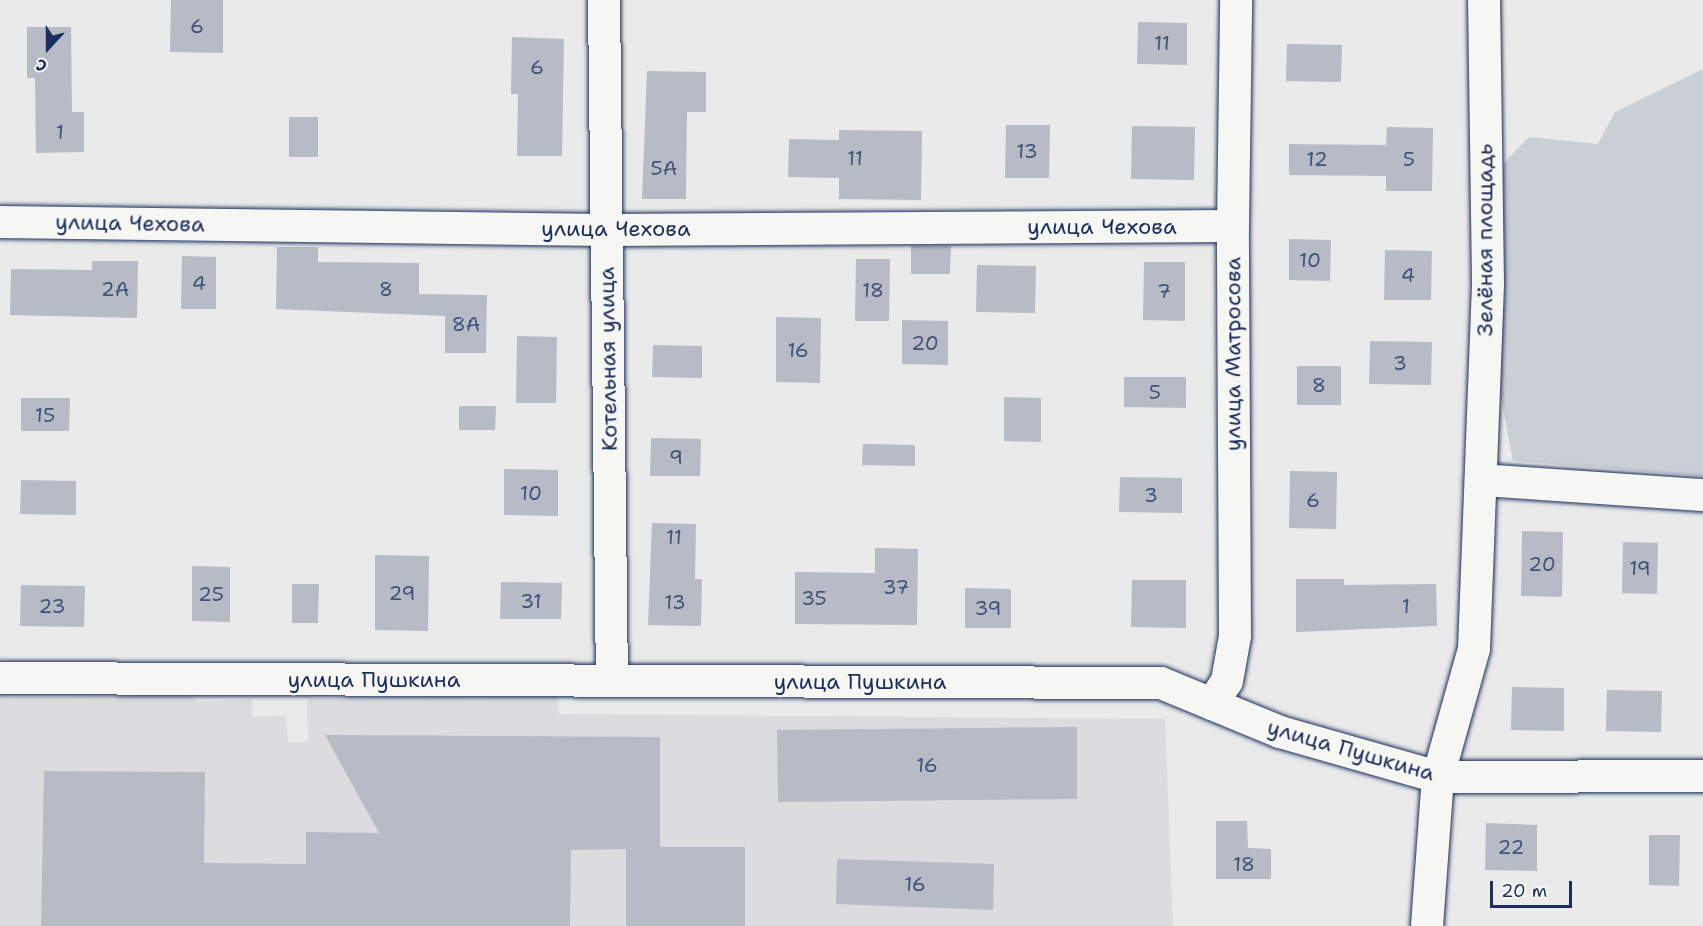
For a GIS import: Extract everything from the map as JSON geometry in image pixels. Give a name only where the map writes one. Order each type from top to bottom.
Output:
[{"type":"street","name":"Котельная улица","points":[[604,0],[612,681]]},
{"type":"street","name":"улица Матросова","points":[[1212,704],[1227,681],[1235,636],[1233,226],[1236,0]]},
{"type":"street","name":"Зелёная площадь","points":[[1427,926],[1438,777],[1474,649],[1488,283],[1484,0]]},
{"type":"street","name":"улица Чехова","points":[[0,222],[606,230],[1233,226]]},
{"type":"street","points":[[1480,480],[1703,495]]},
{"type":"street","name":"улица Пушкина","points":[[0,678],[1161,683],[1280,732],[1438,777],[1703,776]]},
{"type":"shaded area","points":[[1703,69],[1703,476],[1513,461],[1501,398],[1499,168],[1529,137],[1598,144],[1615,112]]},
{"type":"shaded area","points":[[192,695],[198,702],[252,699],[253,717],[286,716],[288,742],[308,742],[307,699],[557,696],[559,714],[1165,719],[1173,926],[0,926],[0,698]]},
{"type":"building","points":[[171,0],[223,0],[223,53],[170,52]]},
{"type":"building","points":[[1138,22],[1187,23],[1187,65],[1137,64]]},
{"type":"building","points":[[27,27],[71,27],[72,112],[84,112],[84,152],[36,153],[35,78],[27,78]]},
{"type":"building","points":[[512,37],[564,39],[562,156],[517,156],[518,94],[511,94]]},
{"type":"building","points":[[1287,44],[1342,45],[1341,82],[1286,81]]},
{"type":"building","points":[[647,71],[706,72],[706,112],[687,112],[686,199],[642,199]]},
{"type":"building","points":[[289,117],[318,117],[318,157],[289,157]]},
{"type":"building","points":[[1006,125],[1050,125],[1049,178],[1005,178]]},
{"type":"building","points":[[1132,126],[1195,127],[1194,180],[1131,179]]},
{"type":"building","points":[[1387,127],[1433,128],[1432,191],[1386,191],[1386,176],[1289,175],[1289,144],[1386,145]]},
{"type":"building","points":[[839,130],[922,131],[921,200],[839,199],[839,178],[788,177],[789,139],[839,140]]},
{"type":"building","points":[[1289,239],[1331,240],[1330,281],[1289,280]]},
{"type":"building","points":[[911,246],[951,246],[950,274],[911,274]]},
{"type":"building","points":[[277,247],[318,247],[318,262],[419,263],[419,294],[487,295],[486,353],[445,353],[445,316],[276,309]]},
{"type":"building","points":[[1385,250],[1432,251],[1431,300],[1384,300]]},
{"type":"building","points":[[182,256],[216,257],[216,309],[181,309]]},
{"type":"building","points":[[856,259],[890,259],[889,321],[855,321]]},
{"type":"building","points":[[92,261],[138,261],[137,318],[10,315],[11,269],[92,270]]},
{"type":"building","points":[[1144,262],[1185,262],[1185,321],[1143,320]]},
{"type":"building","points":[[977,265],[1036,266],[1035,313],[976,312]]},
{"type":"building","points":[[776,317],[821,318],[820,383],[776,382]]},
{"type":"building","points":[[902,320],[948,321],[948,365],[902,364]]},
{"type":"building","points":[[517,336],[557,337],[556,403],[516,403]]},
{"type":"building","points":[[1370,341],[1432,342],[1431,385],[1369,384]]},
{"type":"building","points":[[653,345],[702,346],[702,378],[652,377]]},
{"type":"building","points":[[1297,366],[1341,366],[1341,405],[1297,405]]},
{"type":"building","points":[[1124,377],[1186,377],[1186,408],[1124,407]]},
{"type":"building","points":[[1004,397],[1041,398],[1041,442],[1004,441]]},
{"type":"building","points":[[21,398],[70,398],[69,431],[21,431]]},
{"type":"building","points":[[459,406],[496,406],[495,430],[459,430]]},
{"type":"building","points":[[651,438],[701,439],[700,476],[650,476]]},
{"type":"building","points":[[863,444],[915,445],[915,466],[862,465]]},
{"type":"building","points":[[504,469],[558,470],[558,516],[504,515]]},
{"type":"building","points":[[1290,471],[1337,472],[1336,529],[1289,528]]},
{"type":"building","points":[[1120,477],[1182,478],[1182,513],[1119,512]]},
{"type":"building","points":[[21,480],[76,481],[76,515],[20,514]]},
{"type":"building","points":[[652,523],[696,524],[695,579],[702,579],[701,626],[648,625]]},
{"type":"building","points":[[1522,531],[1563,532],[1562,597],[1521,596]]},
{"type":"building","points":[[1623,542],[1658,543],[1657,594],[1622,593]]},
{"type":"building","points":[[875,548],[918,549],[917,625],[795,624],[795,572],[875,573]]},
{"type":"building","points":[[375,555],[429,556],[428,631],[375,630]]},
{"type":"building","points":[[192,566],[230,567],[230,622],[192,621]]},
{"type":"building","points":[[1296,579],[1344,579],[1344,585],[1436,584],[1437,626],[1296,632]]},
{"type":"building","points":[[1132,580],[1186,580],[1186,628],[1131,627]]},
{"type":"building","points":[[501,582],[562,583],[561,619],[500,619]]},
{"type":"building","points":[[292,584],[319,584],[318,623],[292,623]]},
{"type":"building","points":[[21,585],[85,586],[84,627],[20,626]]},
{"type":"building","points":[[965,588],[1011,589],[1011,628],[965,628]]},
{"type":"building","points":[[1512,687],[1564,688],[1564,731],[1511,730]]},
{"type":"building","points":[[1607,690],[1662,691],[1661,732],[1606,731]]},
{"type":"building","points":[[1077,727],[1077,799],[778,802],[777,730]]},
{"type":"building","points":[[325,735],[660,737],[660,847],[745,847],[745,926],[626,926],[626,849],[571,850],[570,926],[41,926],[44,771],[205,772],[204,863],[306,864],[306,832],[379,833]]},
{"type":"building","points":[[1216,821],[1247,821],[1248,848],[1271,849],[1271,879],[1216,879]]},
{"type":"building","points":[[1486,823],[1537,825],[1537,871],[1485,870]]},
{"type":"building","points":[[1649,835],[1680,835],[1679,886],[1649,885]]},
{"type":"building","points":[[837,859],[994,864],[993,910],[836,904]]}]
